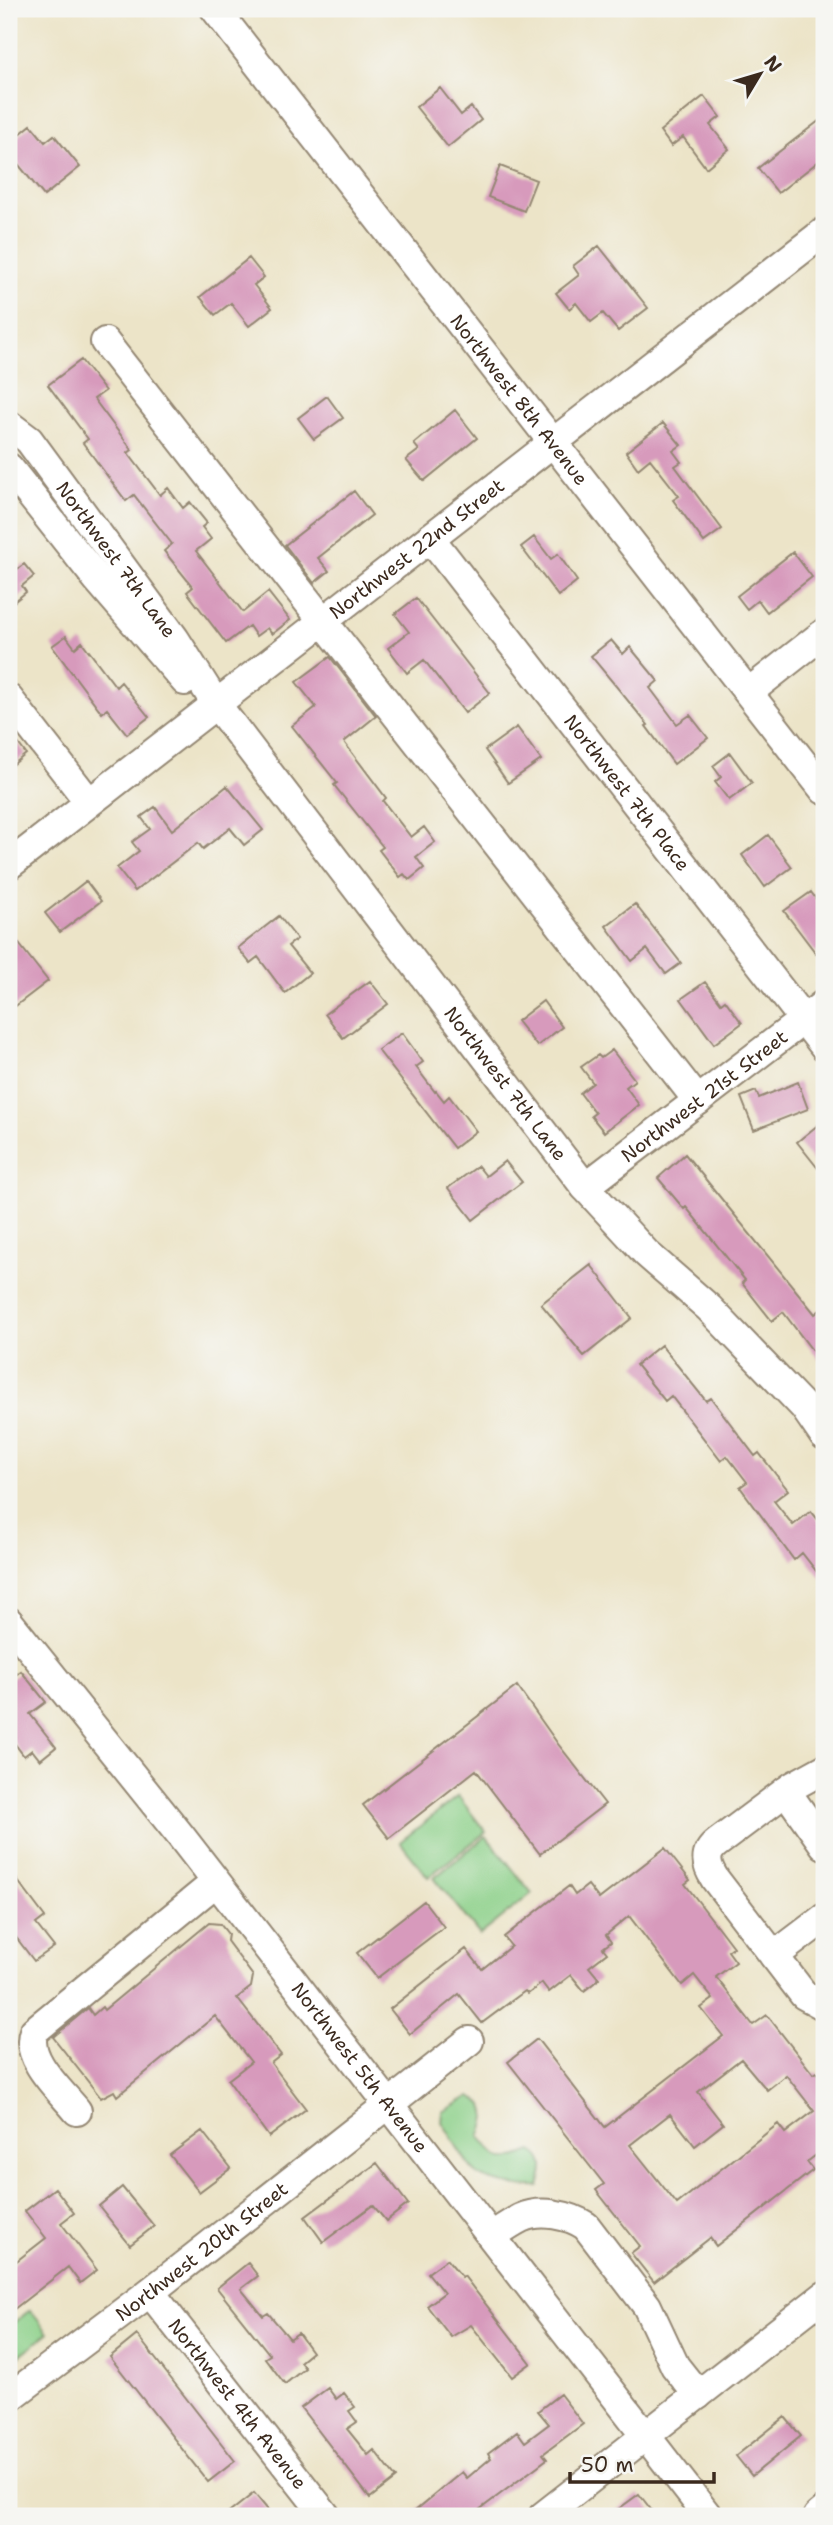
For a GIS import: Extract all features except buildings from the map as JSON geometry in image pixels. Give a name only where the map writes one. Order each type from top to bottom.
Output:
[{"type":"street","name":"Northwest 8th Avenue","points":[[215,9],[824,790]]},
{"type":"street","name":"Northwest 22nd Street","points":[[9,865],[824,232]]},
{"type":"street","points":[[106,342],[698,1101]]},
{"type":"street","name":"Northwest 7th Lane","points":[[9,425],[29,440],[175,639],[216,704],[584,1186],[646,1254],[709,1308],[794,1397],[824,1436]]},
{"type":"street","name":"Northwest 7th Lane","points":[[9,468],[97,579],[178,673],[216,704]]},
{"type":"street","name":"Northwest 7th Place","points":[[430,538],[814,1012],[824,1046]]},
{"type":"street","points":[[749,692],[824,633]]},
{"type":"street","points":[[9,699],[89,802]]},
{"type":"street","name":"Northwest 21st Street","points":[[584,1186],[814,1012]]},
{"type":"street","name":"Northwest 5th Avenue","points":[[9,1622],[390,2104],[708,2516]]},
{"type":"street","points":[[824,1769],[786,1791],[712,1847],[707,1852],[706,1859],[715,1879],[804,1995],[824,2006]]},
{"type":"street","points":[[786,1791],[824,1845]]},
{"type":"street","points":[[77,2112],[32,2053],[30,2040],[34,2031],[216,1882]]},
{"type":"street","points":[[775,1956],[824,1918]]},
{"type":"street","name":"Northwest 20th Street","points":[[9,2398],[150,2292],[469,2041]]},
{"type":"street","points":[[492,2236],[523,2217],[549,2214],[574,2219],[586,2226],[646,2306],[675,2366],[698,2395]]},
{"type":"street","name":"Northwest 4th Avenue","points":[[150,2292],[326,2516]]},
{"type":"street","points":[[543,2516],[824,2296]]},
{"type":"street","points":[[818,2516],[824,2511]]},
{"type":"green space","points":[[458,1796],[486,1832],[428,1877],[400,1842]]},
{"type":"green space","points":[[486,1836],[532,1893],[480,1935],[434,1878]]},
{"type":"green space","points":[[470,2096],[485,2108],[486,2118],[480,2137],[493,2152],[502,2159],[507,2159],[532,2151],[540,2158],[543,2167],[539,2187],[516,2186],[488,2180],[476,2173],[466,2161],[442,2122],[443,2112]]},
{"type":"green space","points":[[30,2310],[48,2333],[9,2364],[9,2327]]}]
